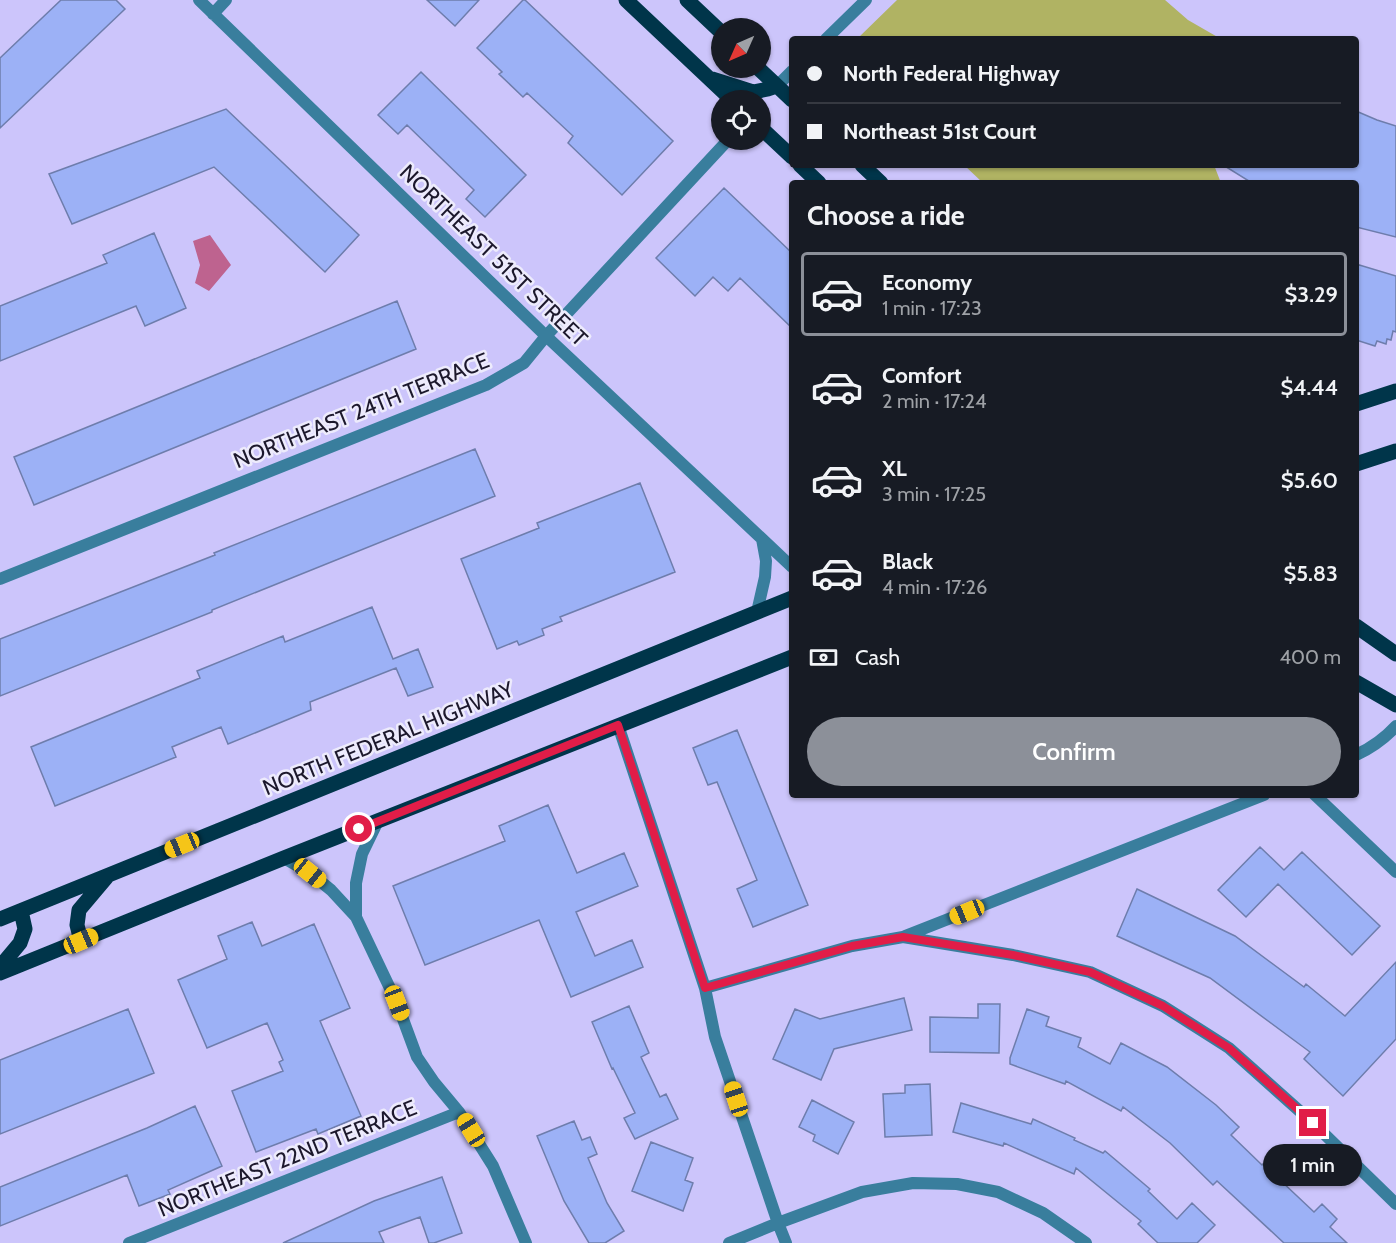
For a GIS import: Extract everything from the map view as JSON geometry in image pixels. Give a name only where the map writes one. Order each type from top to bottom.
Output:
[{"type":"main road","points":[[626,0],[721,90]]},
{"type":"main road","points":[[687,0],[711,23]]},
{"type":"main road","points":[[769,78],[789,97]]},
{"type":"main road","points":[[709,79],[753,92],[777,86]]},
{"type":"main road","points":[[771,137],[789,154]]},
{"type":"main road","points":[[803,168],[816,180]]},
{"type":"main road","points":[[865,168],[878,180]]},
{"type":"main road","points":[[1359,403],[1396,391]]},
{"type":"main road","points":[[1359,463],[1396,451]]},
{"type":"main road","name":"NORTH FEDERAL HIGHWAY","points":[[0,919],[789,599]]},
{"type":"main road","points":[[1359,628],[1396,654]]},
{"type":"main road","points":[[0,973],[789,658]]},
{"type":"main road","points":[[1359,684],[1396,705]]},
{"type":"main road","points":[[81,941],[77,925],[79,910],[108,875]]},
{"type":"main road","points":[[0,966],[20,943],[25,929],[21,911]]},
{"type":"street","name":"NORTHEAST 51ST STREET","points":[[199,0],[546,336],[789,564]]},
{"type":"street","points":[[213,14],[226,0]]},
{"type":"street","points":[[829,36],[866,0]]},
{"type":"street","points":[[777,86],[789,74]]},
{"type":"street","name":"NORTHEAST 24TH TERRACE","points":[[0,579],[486,385],[524,363],[546,336],[719,150]]},
{"type":"street","points":[[757,612],[765,577],[766,561],[762,539]]},
{"type":"street","points":[[618,725],[705,988],[715,1037],[786,1243]]},
{"type":"street","points":[[1359,754],[1388,735],[1396,726]]},
{"type":"street","points":[[705,988],[852,946],[903,937],[1256,798]]},
{"type":"street","points":[[1318,798],[1396,872]]},
{"type":"street","points":[[356,917],[356,883],[362,854],[378,821]]},
{"type":"street","points":[[284,858],[310,873],[332,890],[356,917],[397,1003],[417,1057],[459,1112],[493,1167],[526,1243]]},
{"type":"street","points":[[903,937],[1013,955],[1090,972],[1163,1006],[1229,1048],[1313,1123],[1396,1204]]},
{"type":"street","name":"NORTHEAST 22ND TERRACE","points":[[129,1243],[459,1112]]},
{"type":"street","points":[[729,1243],[862,1192],[913,1183],[957,1184],[998,1192],[1043,1213],[1086,1243]]},
{"type":"green space","points":[[897,0],[1165,0],[1188,20],[1216,36],[860,36]]},
{"type":"green space","points":[[967,168],[1215,168],[1220,180],[980,180]]},
{"type":"shaded area","points":[[210,235],[231,265],[209,291],[195,283],[200,265],[193,241]]},
{"type":"building","points":[[61,0],[116,0],[125,9],[0,128],[0,58]]},
{"type":"building","points":[[427,0],[479,0],[455,26]]},
{"type":"building","points":[[523,0],[673,141],[622,195],[568,143],[573,136],[527,93],[523,97],[499,74],[502,72],[477,48]]},
{"type":"building","points":[[421,72],[526,175],[485,217],[466,199],[474,190],[407,125],[398,134],[378,115]]},
{"type":"building","points":[[226,109],[359,235],[325,272],[214,167],[72,224],[49,174]]},
{"type":"building","points":[[1359,112],[1396,126],[1396,237],[1359,228],[1359,180],[1247,180],[1228,168],[1359,168]]},
{"type":"building","points":[[724,188],[789,250],[789,325],[740,278],[728,291],[713,277],[695,296],[656,258]]},
{"type":"building","points":[[154,233],[186,308],[145,326],[136,306],[0,361],[0,306],[107,263],[103,255]]},
{"type":"building","points":[[1359,265],[1396,276],[1396,332],[1393,331],[1391,340],[1387,339],[1386,344],[1377,341],[1375,346],[1359,341]]},
{"type":"building","points":[[397,301],[416,349],[34,505],[14,457]]},
{"type":"building","points":[[475,449],[495,496],[0,696],[0,639],[215,555],[214,553]]},
{"type":"building","points":[[640,483],[675,572],[560,617],[562,621],[542,629],[544,635],[519,645],[517,641],[497,649],[461,559],[539,528],[537,523]]},
{"type":"building","points":[[372,607],[393,659],[418,649],[433,687],[408,696],[396,668],[310,702],[311,710],[228,744],[221,727],[172,747],[176,757],[55,806],[31,747],[200,678],[197,671],[283,636],[285,642]]},
{"type":"building","points":[[737,730],[808,905],[753,927],[737,889],[757,880],[717,782],[708,785],[693,748]]},
{"type":"building","points":[[548,805],[577,873],[624,853],[638,886],[576,912],[595,956],[632,940],[643,967],[571,997],[539,920],[425,965],[393,886],[505,841],[499,826]]},
{"type":"building","points":[[1260,847],[1284,870],[1302,852],[1380,926],[1352,955],[1278,884],[1246,917],[1218,890]]},
{"type":"building","points":[[1137,889],[1235,936],[1304,987],[1306,984],[1345,1016],[1396,962],[1396,1039],[1343,1096],[1304,1059],[1310,1052],[1210,978],[1117,936]]},
{"type":"building","points":[[252,922],[262,946],[314,924],[350,1008],[320,1021],[361,1116],[318,1134],[316,1129],[256,1152],[232,1091],[283,1071],[279,1062],[283,1060],[267,1023],[207,1048],[178,980],[227,959],[218,936]]},
{"type":"building","points":[[904,998],[912,1030],[834,1049],[821,1080],[773,1059],[795,1009],[820,1019]]},
{"type":"building","points":[[978,1004],[1000,1004],[999,1053],[930,1052],[930,1017],[978,1018]]},
{"type":"building","points":[[629,1006],[649,1053],[641,1057],[660,1097],[666,1094],[678,1119],[635,1139],[624,1118],[635,1113],[612,1069],[592,1022]]},
{"type":"building","points":[[128,1009],[154,1073],[0,1134],[0,1060]]},
{"type":"building","points":[[1027,1009],[1049,1017],[1046,1026],[1081,1038],[1078,1047],[1110,1064],[1121,1043],[1167,1067],[1216,1105],[1239,1127],[1231,1135],[1262,1165],[1272,1155],[1288,1170],[1279,1179],[1314,1212],[1322,1204],[1337,1219],[1330,1227],[1347,1243],[1284,1243],[1217,1181],[1213,1185],[1170,1143],[1123,1107],[1121,1111],[1066,1081],[1065,1084],[1010,1064]]},
{"type":"building","points":[[930,1084],[932,1135],[885,1137],[883,1094],[905,1093],[905,1085]]},
{"type":"building","points":[[812,1100],[854,1122],[838,1154],[813,1141],[815,1135],[799,1127]]},
{"type":"building","points":[[961,1103],[1031,1124],[1033,1119],[1103,1153],[1105,1151],[1150,1189],[1148,1191],[1177,1219],[1192,1203],[1215,1225],[1197,1243],[1158,1243],[1138,1224],[1141,1221],[1076,1168],[1074,1174],[1004,1143],[1003,1146],[953,1132]]},
{"type":"building","points":[[195,1106],[222,1166],[168,1190],[170,1194],[139,1206],[127,1175],[0,1226],[0,1187],[147,1128]]},
{"type":"building","points":[[574,1121],[582,1140],[590,1137],[597,1154],[588,1158],[607,1203],[624,1231],[605,1243],[589,1243],[564,1201],[537,1136]]},
{"type":"building","points":[[651,1142],[693,1158],[685,1180],[693,1183],[683,1211],[632,1191]]},
{"type":"building","points":[[442,1177],[462,1233],[429,1243],[420,1217],[379,1232],[384,1243],[283,1243],[374,1201]]},
{"type":"route","points":[[359,829],[618,725],[705,988],[852,946],[903,937],[1013,955],[1090,972],[1163,1006],[1229,1048],[1313,1123]]}]
